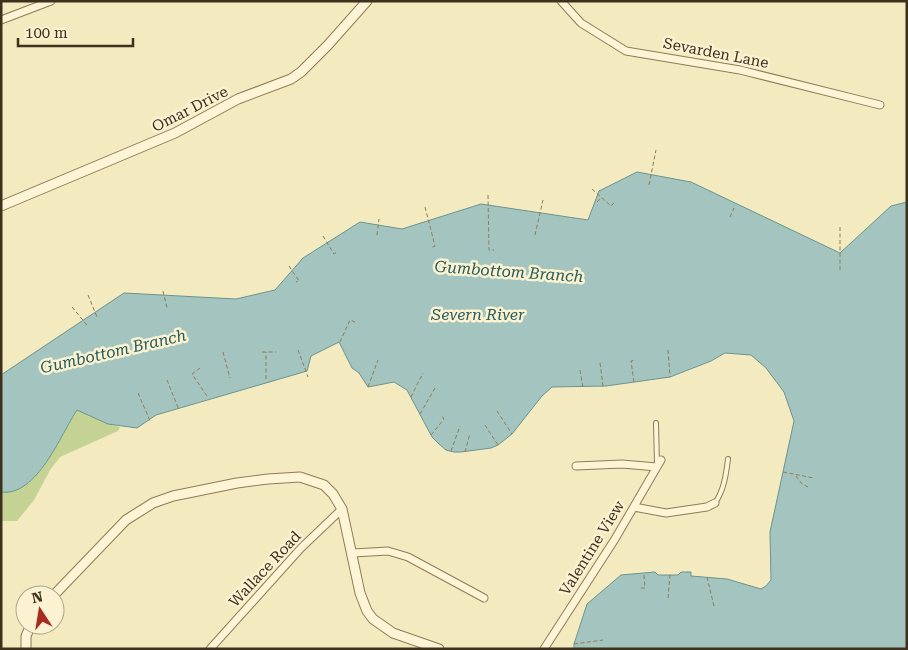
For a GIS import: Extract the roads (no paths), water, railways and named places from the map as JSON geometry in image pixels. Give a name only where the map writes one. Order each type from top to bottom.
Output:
[{"type":"street","points":[[1,20],[51,1]]},
{"type":"street","name":"Omar Drive","points":[[1,206],[175,133],[238,99],[291,79],[301,72],[328,45],[366,1]]},
{"type":"street","name":"Sevarden Lane","points":[[561,1],[581,23],[626,51],[740,70],[880,106]]},
{"type":"street","points":[[576,466],[659,464]]},
{"type":"street","name":"Valentine View","points":[[544,649],[616,539],[659,464]]},
{"type":"street","points":[[64,585],[126,520],[153,503],[173,496],[237,483],[300,477],[324,485],[333,494],[342,510],[363,602],[373,619],[393,633],[439,649]]},
{"type":"street","points":[[634,507],[666,513],[707,507],[714,503]]},
{"type":"street","name":"Wallace Road","points":[[214,647],[301,548],[342,510]]},
{"type":"street","points":[[353,553],[388,551],[408,557],[484,598]]},
{"type":"street","points":[[26,635],[26,649]]},
{"type":"lane","points":[[656,423],[659,464]]},
{"type":"lane","points":[[714,503],[721,495],[728,459]]},
{"type":"water","name":"Severn River","points":[[637,172],[691,182],[840,253],[891,206],[907,202],[907,649],[574,649],[587,604],[621,575],[655,572],[658,575],[678,575],[681,572],[691,572],[691,576],[727,579],[761,589],[771,580],[770,532],[794,421],[784,392],[766,368],[751,355],[725,353],[711,361],[670,377],[606,386],[552,387],[542,396],[512,434],[498,445],[491,448],[454,452],[446,450],[432,437],[407,390],[394,382],[368,387],[359,373],[352,368],[339,342],[311,356],[307,371],[156,415],[137,428],[108,424],[77,410],[37,475],[26,485],[14,491],[1,492],[1,375],[124,293],[236,299],[275,290],[303,258],[360,222],[402,229],[481,204],[588,220],[599,191]]},
{"type":"water label","name":"Gumbottom Branch","points":[[509,271]]},
{"type":"water label","name":"Gumbottom Branch","points":[[113,351]]}]
